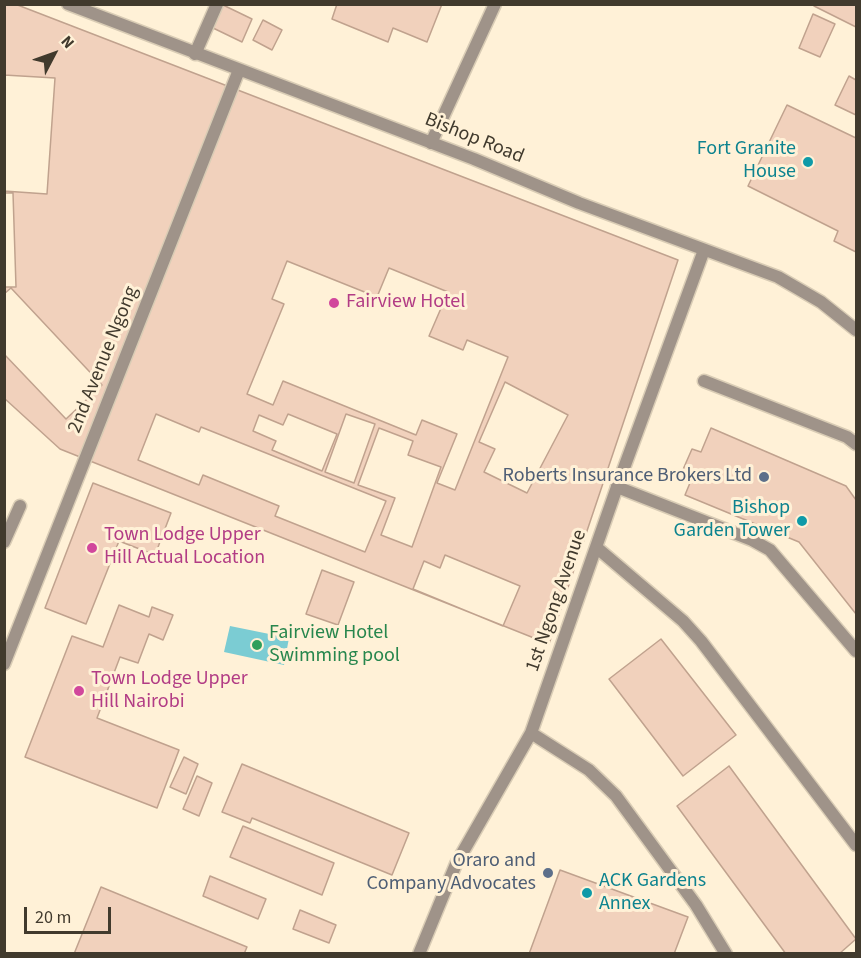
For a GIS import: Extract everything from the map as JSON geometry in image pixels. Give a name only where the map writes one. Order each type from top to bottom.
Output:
[{"type":"street","name":"Bishop Road","points":[[68,4],[431,143],[579,203],[777,277],[821,302],[856,330]]},
{"type":"street","points":[[195,54],[217,4]]},
{"type":"street","points":[[431,143],[495,4]]},
{"type":"street","name":"2nd Avenue Ngong","points":[[4,664],[239,70]]},
{"type":"street","name":"1st Ngong Avenue","points":[[419,954],[456,864],[531,733],[617,487],[704,250]]},
{"type":"street","points":[[704,381],[847,437],[856,444]]},
{"type":"street","points":[[617,487],[752,540],[770,550],[856,651]]},
{"type":"street","points":[[4,542],[20,506]]},
{"type":"street","points":[[596,547],[683,621],[701,641],[856,845]]},
{"type":"street","points":[[531,733],[589,770],[616,796],[696,905],[726,954]]},
{"type":"water","name":"Fairview Hotel Swimming pool","points":[[230,626],[289,638],[284,665],[224,652]]},
{"type":"building","name":"Fairview Hotel","points":[[4,4],[15,4],[678,260],[549,644],[60,449],[4,398]]},
{"type":"building","points":[[221,4],[252,19],[242,42],[211,27]]},
{"type":"building","points":[[337,4],[442,4],[427,42],[393,28],[388,42],[332,19]]},
{"type":"building","points":[[815,4],[856,4],[856,27],[814,6]]},
{"type":"building","points":[[813,14],[835,24],[820,57],[799,48]]},
{"type":"building","points":[[263,20],[282,30],[272,50],[253,40]]},
{"type":"building","points":[[4,75],[55,78],[47,194],[4,191]]},
{"type":"building","points":[[849,76],[856,80],[856,115],[835,105]]},
{"type":"building","name":"Fort Granite House","points":[[787,105],[856,138],[856,252],[834,241],[838,231],[748,186]]},
{"type":"building","points":[[4,193],[13,193],[16,287],[4,287]]},
{"type":"building","points":[[287,261],[377,297],[389,268],[448,292],[429,336],[463,350],[467,340],[508,357],[455,490],[437,483],[457,434],[422,420],[416,435],[283,381],[273,405],[247,394],[284,304],[272,299]]},
{"type":"building","points":[[11,288],[102,385],[66,419],[4,354],[4,294]]},
{"type":"building","points":[[505,382],[568,415],[527,493],[484,472],[495,449],[479,442]]},
{"type":"building","points":[[156,414],[199,432],[201,427],[386,501],[365,552],[275,516],[279,506],[203,475],[199,485],[138,460]]},
{"type":"building","points":[[288,414],[337,434],[322,471],[272,450],[276,441],[253,431],[259,415],[283,425]]},
{"type":"building","points":[[346,414],[375,424],[354,483],[325,472]]},
{"type":"building","points":[[379,428],[413,441],[408,455],[441,467],[412,547],[381,535],[395,498],[358,485]]},
{"type":"building","name":"Bishop Garden Tower","points":[[711,428],[846,486],[856,500],[856,614],[799,542],[685,495],[692,478],[681,474],[692,449],[701,452]]},
{"type":"building","name":"Town Lodge Upper Hill Actual Location","points":[[93,483],[171,513],[155,555],[119,541],[86,624],[45,608]]},
{"type":"building","points":[[445,555],[520,586],[503,626],[413,589],[424,561],[440,568]]},
{"type":"building","points":[[322,570],[354,582],[338,625],[306,614]]},
{"type":"building","name":"Town Lodge Upper Hill Nairobi","points":[[119,605],[149,617],[152,607],[173,615],[163,640],[149,634],[138,663],[120,657],[97,718],[179,750],[157,808],[25,757],[72,636],[103,647]]},
{"type":"building","points":[[661,639],[736,735],[683,776],[609,679]]},
{"type":"building","points":[[184,757],[198,764],[186,794],[170,787]]},
{"type":"building","points":[[242,764],[409,833],[392,875],[252,818],[250,823],[222,812]]},
{"type":"building","points":[[729,766],[856,939],[839,954],[786,954],[677,806]]},
{"type":"building","points":[[197,776],[212,783],[199,816],[183,809]]},
{"type":"building","points":[[243,826],[334,863],[322,895],[230,857]]},
{"type":"building","name":"ACK Gardens Annex","points":[[560,870],[688,917],[674,954],[529,954]]},
{"type":"building","points":[[210,876],[266,899],[258,919],[203,896]]},
{"type":"building","points":[[101,887],[247,947],[244,954],[74,954]]},
{"type":"building","points":[[300,910],[336,925],[329,943],[293,929]]},
{"type":"place","name":"Fort Granite House","points":[[808,162]]},
{"type":"place","name":"Fairview Hotel","points":[[334,303]]},
{"type":"place","name":"Roberts Insurance Brokers Ltd","points":[[764,477]]},
{"type":"place","name":"Bishop Garden Tower","points":[[802,521]]},
{"type":"place","name":"Town Lodge Upper Hill Actual Location","points":[[92,548]]},
{"type":"place","name":"Fairview Hotel Swimming pool","points":[[257,645]]},
{"type":"place","name":"Town Lodge Upper Hill Nairobi","points":[[79,691]]},
{"type":"place","name":"Oraro and Company Advocates","points":[[548,873]]},
{"type":"place","name":"ACK Gardens Annex","points":[[587,893]]}]
